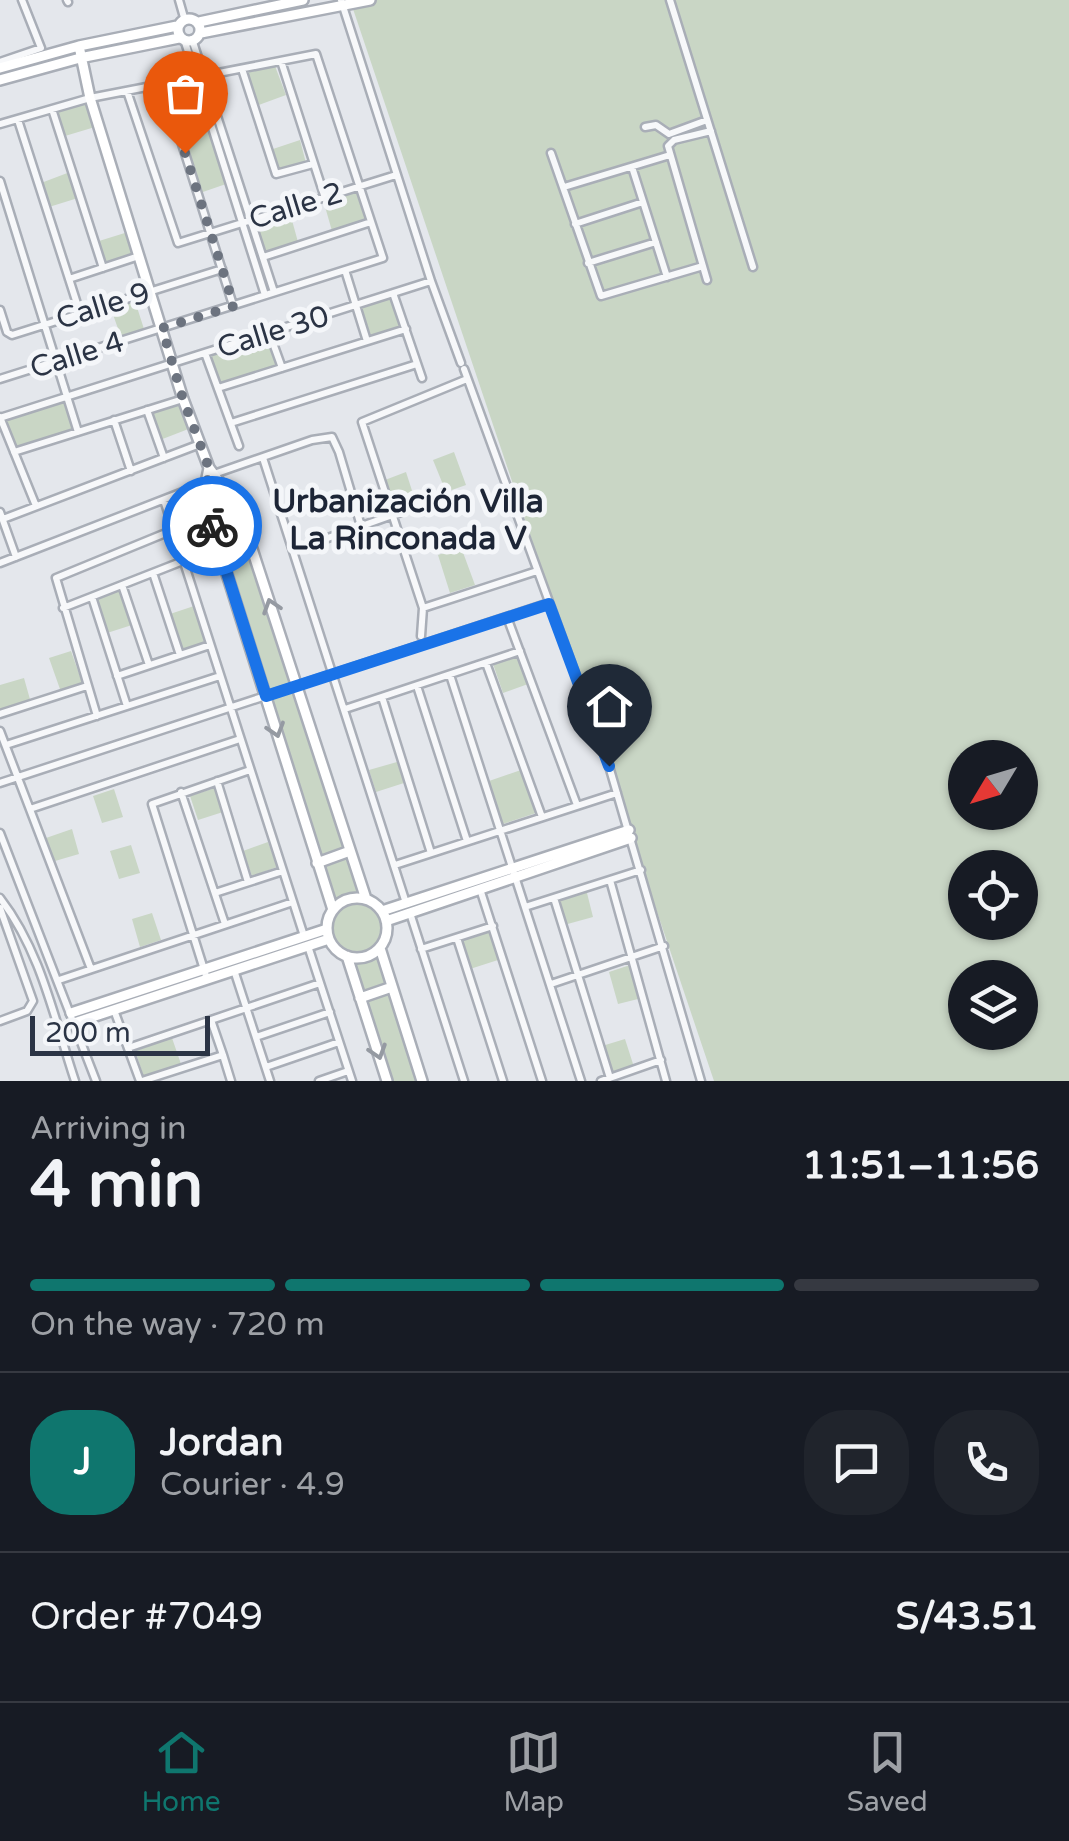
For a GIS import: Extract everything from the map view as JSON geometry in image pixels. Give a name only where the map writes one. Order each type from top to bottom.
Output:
[{"type":"street","points":[[0,62],[41,48],[22,0]]},
{"type":"street","points":[[179,0],[181,23],[191,34],[243,223],[269,294]]},
{"type":"street","points":[[191,34],[302,0]]},
{"type":"street","points":[[0,62],[191,34],[370,0]]},
{"type":"street","points":[[670,0],[753,267]]},
{"type":"street","points":[[342,3],[431,281],[617,793],[664,946],[698,1080]]},
{"type":"street","points":[[181,23],[191,34]]},
{"type":"street","points":[[0,80],[181,23]]},
{"type":"street","points":[[80,52],[90,98],[183,399],[212,471],[239,508],[366,899],[384,916],[386,935],[380,948],[368,956],[347,956],[335,948],[328,934],[333,910],[207,500],[206,484],[212,471]]},
{"type":"street","points":[[0,124],[90,98],[316,54],[371,222],[263,257]]},
{"type":"street","points":[[281,61],[325,198]]},
{"type":"street","points":[[242,68],[276,174],[313,164]]},
{"type":"street","points":[[200,76],[252,220],[269,294]]},
{"type":"street","points":[[163,84],[234,306]]},
{"type":"street","name":"Calle 2","points":[[127,91],[175,238],[182,244],[396,175]]},
{"type":"street","points":[[52,110],[104,268]]},
{"type":"street","points":[[18,120],[80,313]]},
{"type":"street","points":[[646,126],[656,125],[670,134],[708,120]]},
{"type":"street","points":[[707,280],[670,155],[670,142],[711,131]]},
{"type":"street","points":[[551,154],[603,297],[703,266]]},
{"type":"street","points":[[564,187],[670,155]]},
{"type":"street","points":[[632,167],[667,278]]},
{"type":"street","points":[[0,181],[78,432]]},
{"type":"street","points":[[575,224],[643,202]]},
{"type":"street","name":"Calle 4","points":[[0,380],[382,258],[371,222]]},
{"type":"street","points":[[588,263],[656,242]]},
{"type":"street","points":[[69,279],[140,256]]},
{"type":"street","name":"Calle 9","points":[[0,310],[7,332],[12,335],[222,269]]},
{"type":"street","points":[[346,270],[367,342]]},
{"type":"street","name":"Calle 30","points":[[0,417],[431,281]]},
{"type":"street","points":[[393,294],[422,378]]},
{"type":"street","points":[[218,388],[406,329]]},
{"type":"street","points":[[269,332],[282,368]]},
{"type":"street","points":[[205,353],[239,446]]},
{"type":"street","points":[[231,423],[417,364]]},
{"type":"street","points":[[421,636],[422,608],[362,422],[467,379]]},
{"type":"street","points":[[14,452],[183,399]]},
{"type":"street","points":[[148,410],[164,458]]},
{"type":"street","points":[[0,417],[36,506]]},
{"type":"street","points":[[114,420],[131,472]]},
{"type":"street","points":[[212,471],[332,437],[360,526]]},
{"type":"street","points":[[16,557],[1,516],[200,444]]},
{"type":"street","points":[[263,458],[464,1081]]},
{"type":"street","points":[[0,563],[206,484]]},
{"type":"street","points":[[207,500],[228,491]]},
{"type":"street","points":[[164,500],[352,1081]]},
{"type":"street","points":[[294,550],[418,506]]},
{"type":"street","points":[[98,716],[55,584],[58,576],[173,530]]},
{"type":"street","points":[[63,608],[183,561]]},
{"type":"street","points":[[422,608],[537,570]]},
{"type":"street","points":[[154,572],[180,655]]},
{"type":"street","points":[[122,585],[149,666]]},
{"type":"street","points":[[92,596],[127,706]]},
{"type":"street","points":[[0,783],[549,604]]},
{"type":"street","points":[[508,616],[577,805]]},
{"type":"street","points":[[118,676],[210,645]]},
{"type":"street","points":[[346,710],[520,651]]},
{"type":"street","points":[[486,663],[542,817]]},
{"type":"street","points":[[6,745],[220,676]]},
{"type":"street","points":[[450,676],[581,1081]]},
{"type":"street","points":[[0,714],[87,686]]},
{"type":"street","points":[[417,686],[466,841]]},
{"type":"street","points":[[382,697],[431,853]]},
{"type":"street","points":[[0,731],[91,968]]},
{"type":"street","points":[[30,809],[240,739]]},
{"type":"street","points":[[206,974],[152,806],[154,802],[250,770]]},
{"type":"street","points":[[217,781],[248,882]]},
{"type":"street","points":[[182,792],[224,924]]},
{"type":"street","points":[[395,865],[617,793]]},
{"type":"street","points":[[0,833],[96,1081]]},
{"type":"street","points":[[384,916],[630,834]]},
{"type":"street","points":[[317,863],[350,852]]},
{"type":"street","points":[[526,908],[641,870]]},
{"type":"street","points":[[214,893],[282,871]]},
{"type":"street","points":[[407,907],[480,889],[513,873]]},
{"type":"street","points":[[610,880],[666,1081]]},
{"type":"street","points":[[480,889],[542,1081]]},
{"type":"street","points":[[0,898],[31,951],[75,1081]]},
{"type":"street","points":[[554,898],[605,1079],[660,1060]]},
{"type":"street","points":[[333,910],[348,899],[366,899]]},
{"type":"street","points":[[59,980],[292,902]]},
{"type":"street","points":[[0,908],[32,995],[29,1010],[0,1022]]},
{"type":"street","points":[[421,949],[493,926]]},
{"type":"street","points":[[59,1028],[72,1018],[328,934]]},
{"type":"street","points":[[457,938],[503,1081]]},
{"type":"street","points":[[72,1018],[114,1010],[306,941]]},
{"type":"street","points":[[550,984],[664,946]]},
{"type":"street","points":[[380,948],[422,1081]]},
{"type":"street","points":[[347,956],[387,1081]]},
{"type":"street","points":[[234,970],[270,1081]]},
{"type":"street","points":[[128,1048],[320,983]]},
{"type":"street","points":[[360,998],[392,987]]},
{"type":"street","points":[[114,1010],[141,1081],[223,1055]]},
{"type":"street","points":[[256,1038],[330,1012]]},
{"type":"street","points":[[211,1020],[231,1081]]},
{"type":"street","points":[[266,1067],[339,1042]]},
{"type":"street","points":[[319,1081],[348,1071]]},
{"type":"green space","points":[[350,0],[1069,0],[1069,1081],[714,1081]]},
{"type":"green space","points":[[275,66],[286,95],[256,106],[246,73]]},
{"type":"green space","points":[[194,82],[226,184],[200,193],[167,89]]},
{"type":"green space","points":[[87,102],[95,127],[65,136],[57,111]]},
{"type":"green space","points":[[300,140],[306,163],[279,172],[270,150]]},
{"type":"green space","points":[[70,172],[78,198],[49,207],[41,183]]},
{"type":"green space","points":[[357,192],[367,220],[332,231],[324,203]]},
{"type":"green space","points":[[290,213],[298,242],[263,252],[256,223]]},
{"type":"green space","points":[[128,232],[135,254],[106,264],[99,241]]},
{"type":"green space","points":[[390,297],[402,325],[371,336],[361,308]]},
{"type":"green space","points":[[135,301],[144,329],[121,337],[111,309]]},
{"type":"green space","points":[[265,337],[277,363],[275,367],[220,383],[211,355]]},
{"type":"green space","points":[[64,401],[75,429],[72,432],[15,447],[6,420]]},
{"type":"green space","points":[[180,402],[191,428],[160,440],[152,413]]},
{"type":"green space","points":[[454,452],[466,485],[446,492],[433,460]]},
{"type":"green space","points":[[406,472],[416,503],[394,511],[385,480]]},
{"type":"green space","points":[[221,494],[234,502],[292,682],[272,691],[268,691],[210,514],[213,500]]},
{"type":"green space","points":[[461,547],[475,585],[450,593],[438,555]]},
{"type":"green space","points":[[120,590],[132,625],[107,633],[97,600]]},
{"type":"green space","points":[[194,606],[207,641],[183,651],[170,614]]},
{"type":"green space","points":[[71,651],[83,685],[61,692],[49,658]]},
{"type":"green space","points":[[518,656],[528,684],[503,693],[493,664]]},
{"type":"green space","points":[[24,678],[31,703],[0,712],[0,685]]},
{"type":"green space","points":[[291,691],[296,694],[344,847],[320,857],[270,697]]},
{"type":"green space","points":[[397,762],[404,783],[376,792],[369,770]]},
{"type":"green space","points":[[521,770],[536,813],[503,824],[489,781]]},
{"type":"green space","points":[[215,788],[223,812],[198,820],[190,796]]},
{"type":"green space","points":[[114,789],[123,817],[102,823],[93,796]]},
{"type":"green space","points":[[72,829],[79,854],[55,861],[46,838]]},
{"type":"green space","points":[[268,842],[277,867],[252,876],[243,851]]},
{"type":"green space","points":[[131,845],[140,873],[119,879],[110,851]]},
{"type":"green space","points":[[346,857],[359,891],[333,900],[323,864]]},
{"type":"green space","points":[[586,889],[593,917],[564,925],[556,899]]},
{"type":"green space","points":[[357,904],[374,911],[381,928],[374,945],[357,952],[340,945],[333,928],[340,911]]},
{"type":"green space","points":[[152,913],[161,940],[140,947],[132,919]]},
{"type":"green space","points":[[489,931],[498,960],[470,969],[459,939]]},
{"type":"green space","points":[[378,952],[387,985],[366,993],[360,989],[352,960],[367,959]]},
{"type":"green space","points":[[633,964],[642,998],[618,1004],[609,972]]},
{"type":"green space","points":[[389,992],[420,1081],[389,1081],[365,1007],[366,1000]]},
{"type":"green space","points":[[172,1038],[181,1064],[144,1077],[135,1051]]},
{"type":"green space","points":[[625,1039],[634,1067],[611,1075],[602,1046]]},
{"type":"way so far","points":[[185,153],[234,306],[162,328],[209,468],[206,493],[212,526]]},
{"type":"district","name":"Urbanización Villa La Rinconada V","points":[[408,520]]},
{"type":"route","points":[[212,526],[266,696],[549,604],[609,766]]}]
